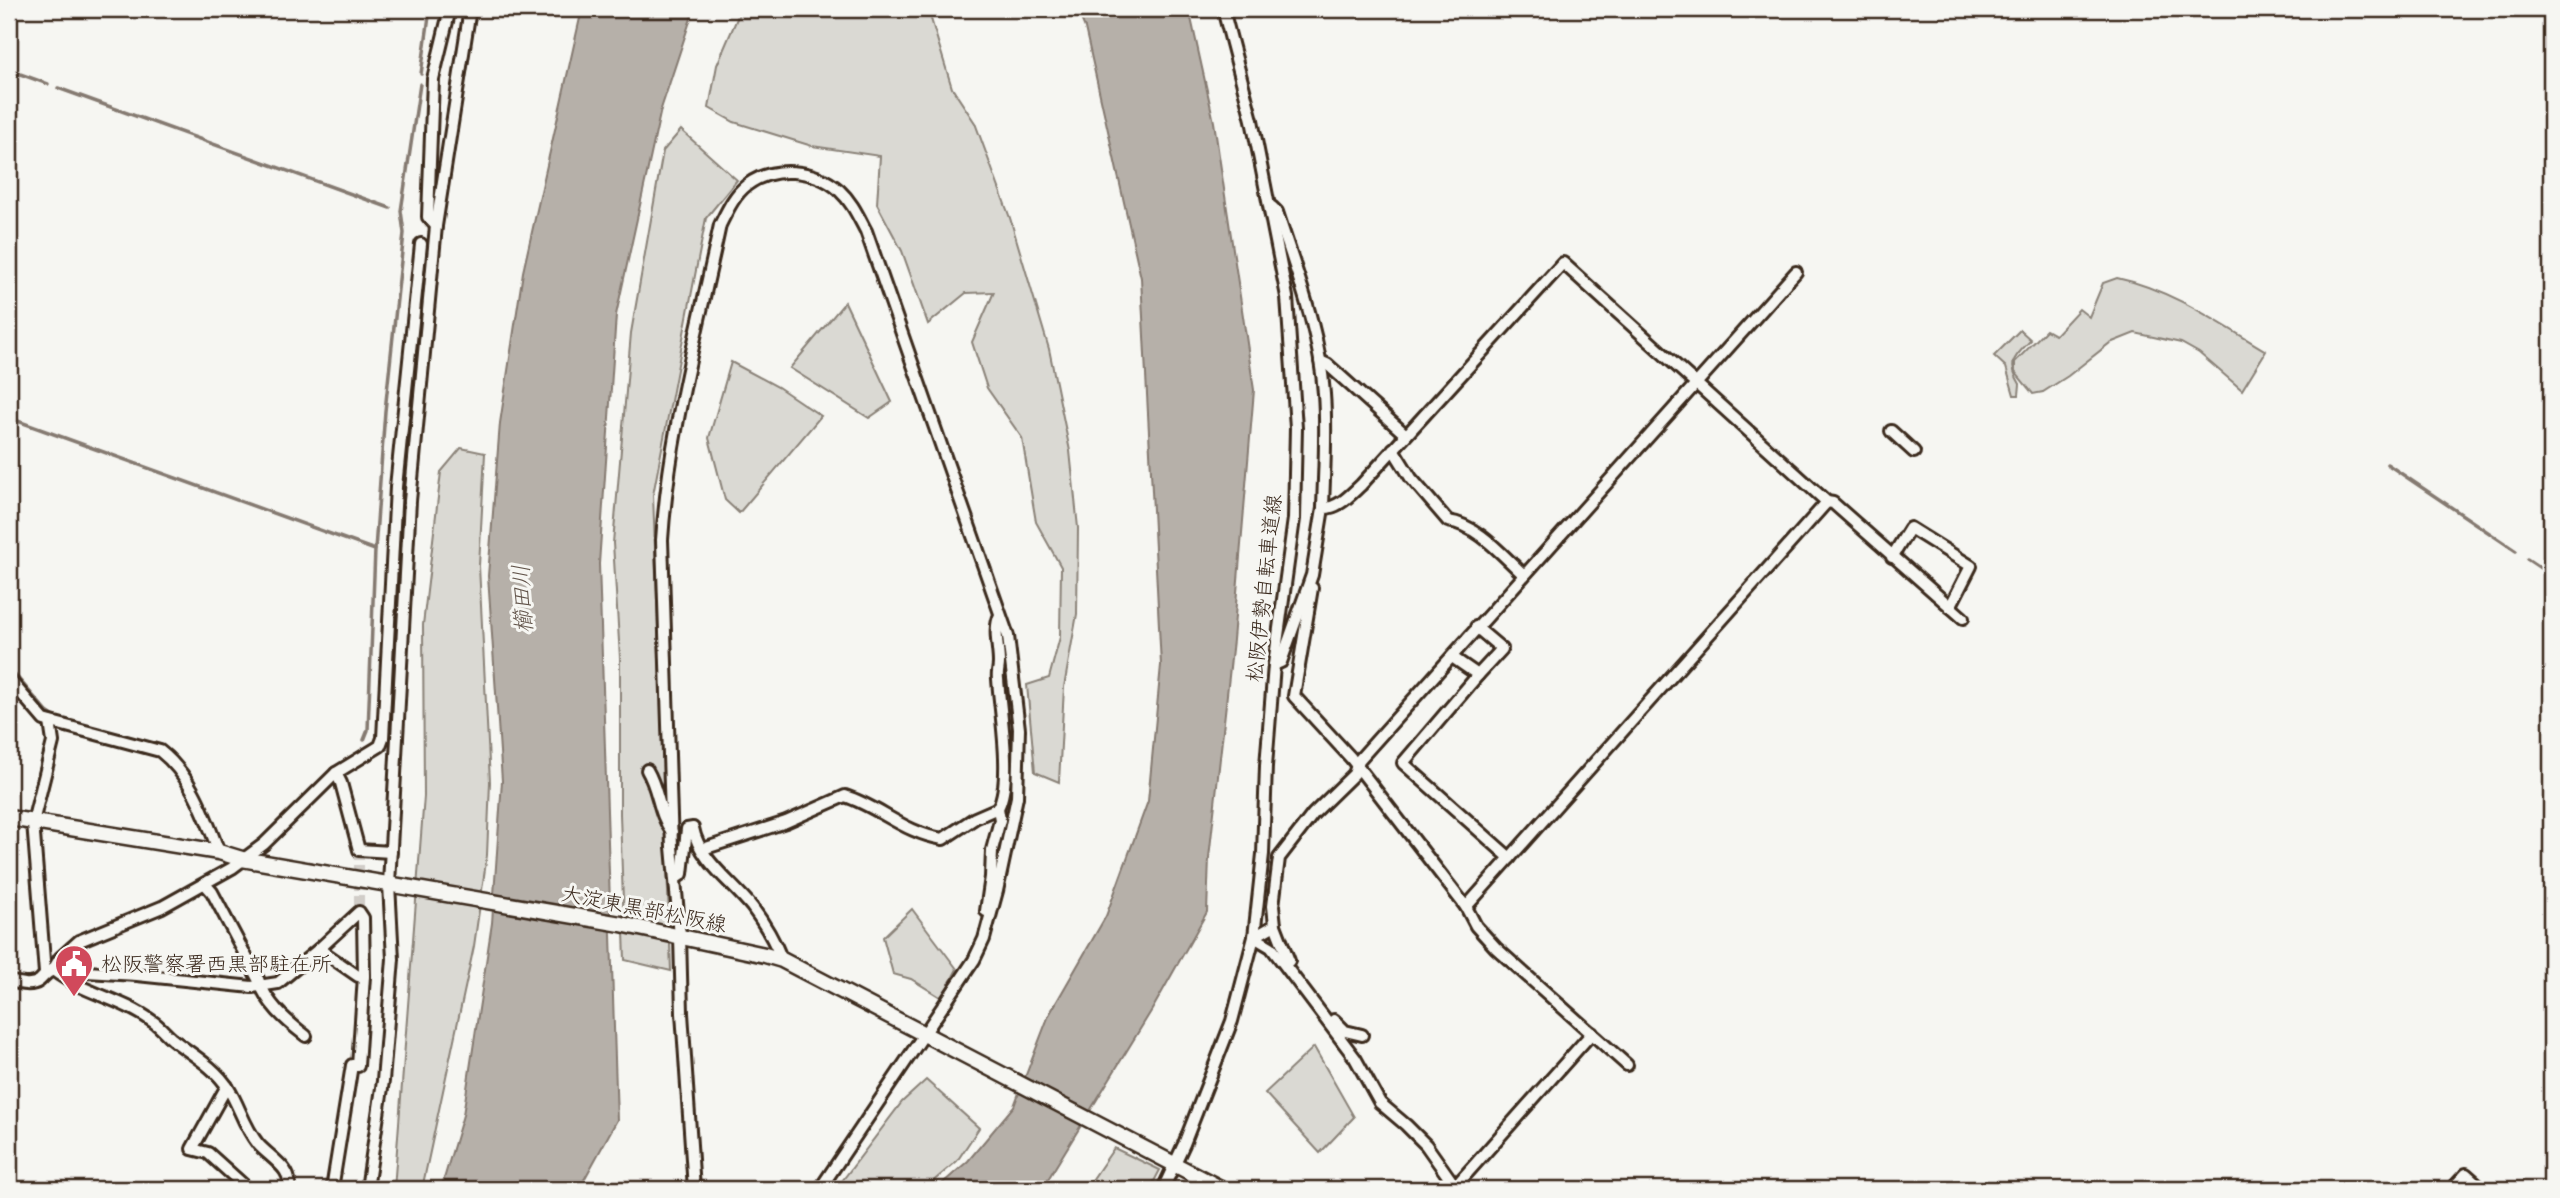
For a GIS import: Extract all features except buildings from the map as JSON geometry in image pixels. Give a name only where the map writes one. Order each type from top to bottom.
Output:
[{"type":"main road","name":"大淀東黒部松阪線","points":[[9,818],[219,852],[242,859],[676,934],[782,960],[1222,1189]]},
{"type":"street","points":[[436,226],[428,217],[433,79],[450,9]]},
{"type":"street","points":[[367,1189],[383,1081],[393,958],[391,852],[410,501],[436,226],[470,9]]},
{"type":"street","name":"松阪伊勢自転車道線","points":[[1163,1189],[1171,1162],[1232,1021],[1254,937],[1263,855],[1266,766],[1274,666],[1292,546],[1296,428],[1287,297],[1251,120],[1223,9]]},
{"type":"street","points":[[694,1189],[676,934],[662,540],[664,498],[677,416],[720,225],[729,207],[747,185],[781,172],[798,172],[829,183],[840,191],[854,208],[866,231],[1008,635],[1019,729],[1017,797],[987,926],[974,960],[928,1035],[820,1189]]},
{"type":"street","points":[[1268,203],[1276,212],[1314,330],[1324,395],[1323,508],[1311,575],[1281,662],[1274,666]]},
{"type":"street","points":[[9,981],[29,985],[38,982],[79,941],[162,907],[232,868],[264,844],[336,773],[380,746],[383,738],[396,487],[421,244]]},
{"type":"street","points":[[1323,508],[1329,508],[1346,499],[1563,263],[1827,502],[1833,503],[1963,618]]},
{"type":"street","points":[[1323,1014],[1326,1009],[1285,955],[1275,925],[1273,906],[1279,859],[1313,814],[1354,774],[1359,760],[1476,627],[1796,272]]},
{"type":"street","points":[[1320,361],[1327,364],[1406,435]]},
{"type":"street","points":[[1891,431],[1914,452]]},
{"type":"street","points":[[1393,449],[1411,478],[1448,521],[1462,523],[1475,531],[1524,575]]},
{"type":"street","points":[[1466,907],[1827,502]]},
{"type":"street","points":[[1892,557],[1910,528],[1971,566],[1950,607]]},
{"type":"street","points":[[1311,575],[1313,582],[1294,696],[1357,765],[1382,802],[1466,907],[1476,926],[1496,948],[1627,1065]]},
{"type":"street","points":[[987,926],[985,908],[991,877],[992,850],[1000,820],[998,808],[1002,800],[1004,756],[1002,709],[997,676],[1000,667],[996,623],[1000,614]]},
{"type":"street","points":[[1476,627],[1502,649],[1403,762],[1510,858]]},
{"type":"street","points":[[1451,657],[1478,675]]},
{"type":"street","points":[[9,679],[44,720],[160,751],[183,773],[219,852]]},
{"type":"street","points":[[49,971],[37,823],[53,742],[50,722]]},
{"type":"street","points":[[647,770],[653,780],[664,821],[672,832]]},
{"type":"street","points":[[336,773],[359,850],[391,852]]},
{"type":"street","points":[[703,849],[786,822],[845,796],[856,799],[911,831],[943,839],[981,814],[998,808]]},
{"type":"street","points":[[676,878],[682,874],[687,829],[693,828],[704,854],[752,907],[782,960]]},
{"type":"street","points":[[205,884],[212,892],[261,986],[263,995],[285,1020],[306,1036]]},
{"type":"street","points":[[49,971],[136,975],[252,987],[278,983],[359,912],[363,918],[364,976],[358,1066],[352,1065],[332,1189]]},
{"type":"street","points":[[1275,925],[1254,937],[1271,947],[1355,1058],[1380,1103],[1426,1145],[1455,1188],[1592,1033]]},
{"type":"street","points":[[319,949],[358,976],[364,976]]},
{"type":"street","points":[[49,971],[70,984],[124,1004],[154,1022],[213,1070],[227,1086],[243,1122],[259,1145],[289,1174],[291,1181],[288,1189]]},
{"type":"street","points":[[1323,1014],[1332,1017],[1352,1035],[1362,1035]]},
{"type":"street","points":[[227,1086],[192,1149],[208,1153],[248,1189]]},
{"type":"street","points":[[2452,1189],[2466,1174],[2483,1189]]},
{"type":"shaded area","points":[[741,9],[928,9],[952,88],[975,123],[1010,218],[1049,349],[1070,451],[1078,528],[1077,614],[1064,687],[1059,782],[1035,772],[1027,685],[1049,678],[1060,637],[1061,567],[1036,522],[1022,438],[987,388],[972,342],[994,292],[966,293],[928,324],[902,251],[877,204],[880,156],[812,146],[734,122],[709,108],[717,65]]},
{"type":"shaded area","points":[[681,130],[737,180],[706,218],[653,495],[671,971],[625,960],[620,814],[620,658],[613,543],[631,333],[663,151]]},
{"type":"shaded area","points":[[2117,278],[2137,283],[2175,299],[2266,351],[2242,390],[2199,353],[2181,343],[2135,333],[2110,343],[2068,376],[2043,392],[2033,394],[2015,372],[2015,362],[2046,330],[2055,335],[2079,309],[2089,317],[2103,283]]},
{"type":"shaded area","points":[[845,302],[892,402],[869,418],[790,368]]},
{"type":"shaded area","points":[[2020,330],[2031,340],[2014,360],[2014,370],[2020,384],[2019,395],[2014,395],[2006,367],[1994,356]]},
{"type":"shaded area","points":[[731,362],[778,387],[821,416],[739,513],[725,500],[709,438]]},
{"type":"shaded area","points":[[461,448],[485,453],[479,566],[490,782],[487,855],[474,946],[422,1189],[394,1189],[424,796],[423,625],[441,472]]},
{"type":"shaded area","points":[[912,909],[957,969],[942,998],[911,979],[893,974],[883,937]]},
{"type":"shaded area","points":[[1314,1047],[1354,1117],[1320,1153],[1265,1093]]},
{"type":"shaded area","points":[[926,1080],[979,1128],[957,1161],[924,1189],[836,1189],[902,1102]]},
{"type":"shaded area","points":[[1114,1148],[1160,1170],[1150,1189],[1086,1189]]},
{"type":"water","name":"櫛田川","points":[[582,9],[694,9],[661,109],[616,315],[599,564],[617,1120],[579,1189],[441,1189],[463,1115],[492,923],[502,781],[488,576],[500,423],[523,272]]},
{"type":"water","points":[[1077,9],[1189,9],[1214,122],[1254,390],[1233,640],[1209,858],[1207,912],[1153,1008],[1042,1189],[936,1189],[968,1161],[1014,1106],[1049,1015],[1106,916],[1148,801],[1161,665],[1141,278],[1085,28]]},
{"type":"waterway","points":[[421,74],[430,9]]},
{"type":"waterway","points":[[9,70],[48,84]]},
{"type":"waterway","points":[[364,740],[368,730],[375,550],[385,411],[404,233],[401,211],[420,84]]},
{"type":"waterway","points":[[58,88],[390,208]]},
{"type":"waterway","points":[[9,436],[15,420],[375,550]]},
{"type":"waterway","points":[[2387,464],[2516,551]]},
{"type":"waterway","points":[[2527,559],[2551,575]]},
{"type":"waterway","points":[[9,668],[47,712],[59,720]]},
{"type":"waterway","points":[[40,818],[58,744],[57,729]]},
{"type":"tunnel","points":[[359,850],[359,912]]},
{"type":"place","name":"松阪警察署西黒部駐在所","points":[[74,998]]}]
